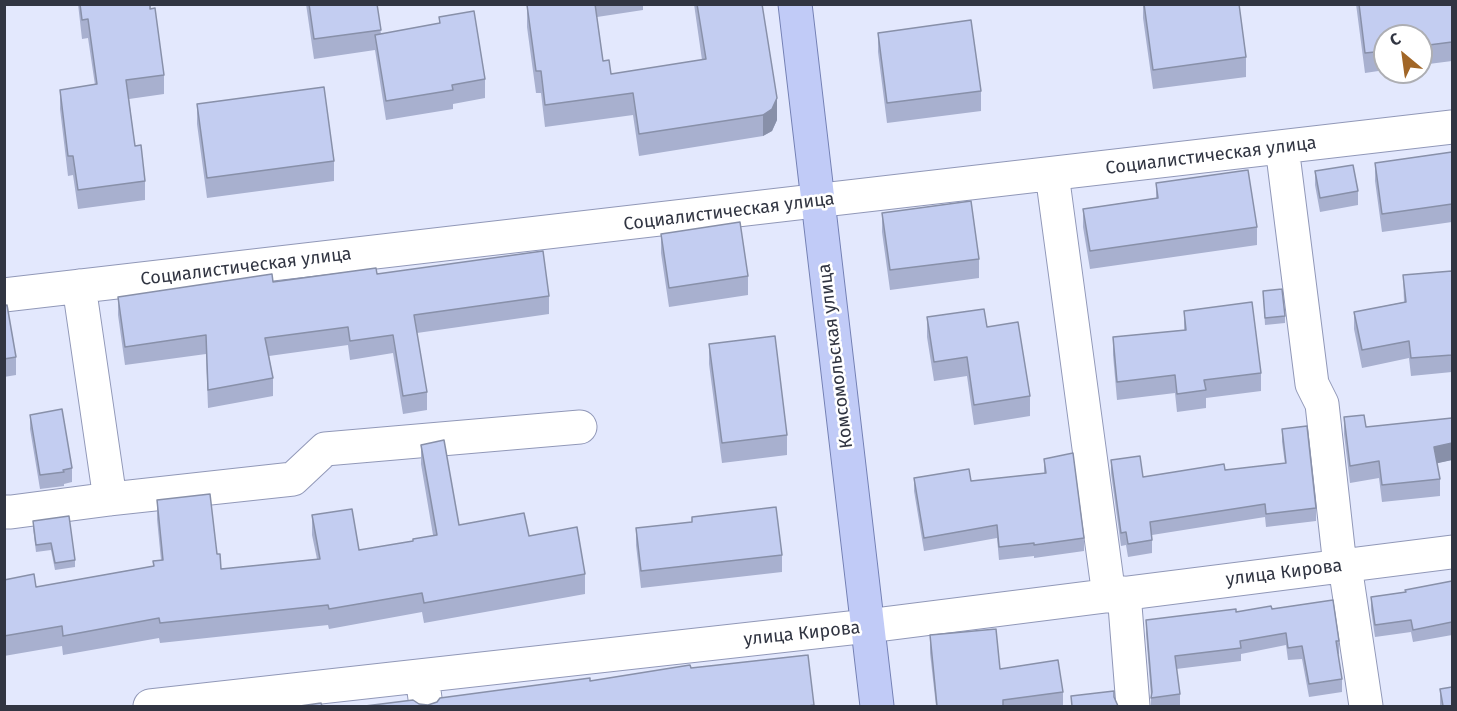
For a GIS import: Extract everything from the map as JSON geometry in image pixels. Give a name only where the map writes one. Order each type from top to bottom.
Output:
[{"type":"main road","name":"Комсомольская улица","points":[[795,4],[878,706]]},
{"type":"street","name":"Социалистическая улица","points":[[4,295],[1452,127]]},
{"type":"street","points":[[1282,147],[1311,384],[1322,404],[1342,566],[1366,706]]},
{"type":"street","points":[[1052,174],[1133,706]]},
{"type":"street","points":[[79,286],[110,499]]},
{"type":"street","points":[[4,512],[292,479],[325,449],[580,427]]},
{"type":"street","name":"улица Кирова","points":[[150,706],[424,691],[868,626],[1452,552]]},
{"type":"building","points":[[80,4],[150,4],[150,9],[155,8],[164,75],[126,80],[135,146],[141,145],[145,181],[78,190],[73,156],[68,156],[60,90],[97,84],[88,19],[82,20]]},
{"type":"building","points":[[309,4],[377,4],[381,30],[314,39]]},
{"type":"building","points":[[595,4],[603,61],[609,60],[611,74],[706,59],[697,4],[762,4],[777,98],[772,109],[763,115],[639,134],[633,93],[545,105],[541,71],[536,71],[527,5]]},
{"type":"building","points":[[1144,4],[1239,4],[1246,57],[1153,70]]},
{"type":"building","points":[[1359,4],[1452,4],[1452,42],[1433,44],[1433,24],[1373,24],[1373,52],[1365,53]]},
{"type":"building","points":[[474,11],[485,79],[452,85],[453,90],[386,101],[375,35],[440,23],[439,17]]},
{"type":"building","points":[[971,20],[981,91],[887,103],[878,33]]},
{"type":"building","points":[[324,87],[334,161],[207,178],[197,104]]},
{"type":"building","points":[[1452,152],[1452,204],[1382,214],[1375,163]]},
{"type":"building","points":[[1353,165],[1358,191],[1320,198],[1315,171]]},
{"type":"building","points":[[1248,170],[1257,227],[1090,251],[1083,209],[1158,198],[1156,183]]},
{"type":"building","points":[[971,201],[979,259],[890,270],[882,213]]},
{"type":"building","points":[[740,222],[748,276],[669,288],[661,234]]},
{"type":"building","points":[[543,251],[549,296],[414,315],[427,392],[403,396],[393,335],[350,341],[348,327],[265,338],[273,378],[208,390],[206,335],[125,347],[118,297],[272,274],[273,282],[376,268],[377,274]]},
{"type":"building","points":[[1452,271],[1452,355],[1411,358],[1409,341],[1362,350],[1354,312],[1406,302],[1403,275]]},
{"type":"building","points":[[1282,289],[1285,316],[1265,318],[1263,291]]},
{"type":"building","points":[[1252,302],[1261,373],[1204,380],[1206,390],[1177,394],[1175,375],[1117,382],[1113,337],[1186,330],[1184,311]]},
{"type":"building","points":[[7,305],[16,357],[4,359],[4,306]]},
{"type":"building","points":[[984,309],[987,327],[1018,322],[1030,396],[974,405],[967,357],[934,362],[927,317]]},
{"type":"building","points":[[775,336],[787,435],[722,443],[709,344]]},
{"type":"building","points":[[62,409],[72,468],[63,470],[64,472],[40,475],[30,415]]},
{"type":"building","points":[[1364,415],[1366,427],[1452,418],[1452,443],[1434,447],[1440,479],[1382,485],[1379,461],[1350,466],[1344,417]]},
{"type":"building","points":[[1307,426],[1316,508],[1266,514],[1265,504],[1150,522],[1152,540],[1128,544],[1126,532],[1121,533],[1111,460],[1140,456],[1143,477],[1224,464],[1225,470],[1286,463],[1282,429]]},
{"type":"building","points":[[444,440],[459,525],[524,513],[529,536],[577,527],[585,574],[424,603],[422,593],[329,609],[328,605],[160,623],[159,618],[63,636],[62,626],[4,636],[4,580],[34,574],[36,587],[154,566],[153,561],[163,560],[157,500],[210,494],[221,569],[320,559],[312,515],[352,509],[359,550],[437,535],[421,445]]},
{"type":"building","points":[[1073,453],[1084,538],[999,547],[997,525],[924,538],[914,478],[969,469],[971,481],[1046,473],[1044,459]]},
{"type":"building","points":[[776,507],[782,555],[641,571],[636,528],[692,522],[692,517]]},
{"type":"building","points":[[69,516],[75,560],[55,563],[51,543],[36,545],[33,521]]},
{"type":"building","points":[[1452,581],[1452,622],[1413,630],[1411,620],[1375,625],[1371,597],[1406,592],[1405,590]]},
{"type":"building","points":[[1333,600],[1342,679],[1309,684],[1302,646],[1288,648],[1286,633],[1240,641],[1241,648],[1175,656],[1180,694],[1151,698],[1146,620],[1236,609],[1236,612],[1271,606],[1272,609]]},
{"type":"building","points":[[996,629],[1000,669],[1058,660],[1063,692],[1003,700],[1003,706],[937,706],[930,635]]},
{"type":"building","points":[[808,655],[814,705],[808,706],[365,706],[413,700],[419,704],[428,705],[437,702],[440,698],[590,678],[590,681],[690,665],[691,668]]},
{"type":"building","points":[[1452,687],[1452,706],[1443,706],[1440,689]]},
{"type":"building","points":[[1114,691],[1118,706],[1072,706],[1071,696]]},
{"type":"building","points":[[321,703],[322,706],[300,706]]}]
